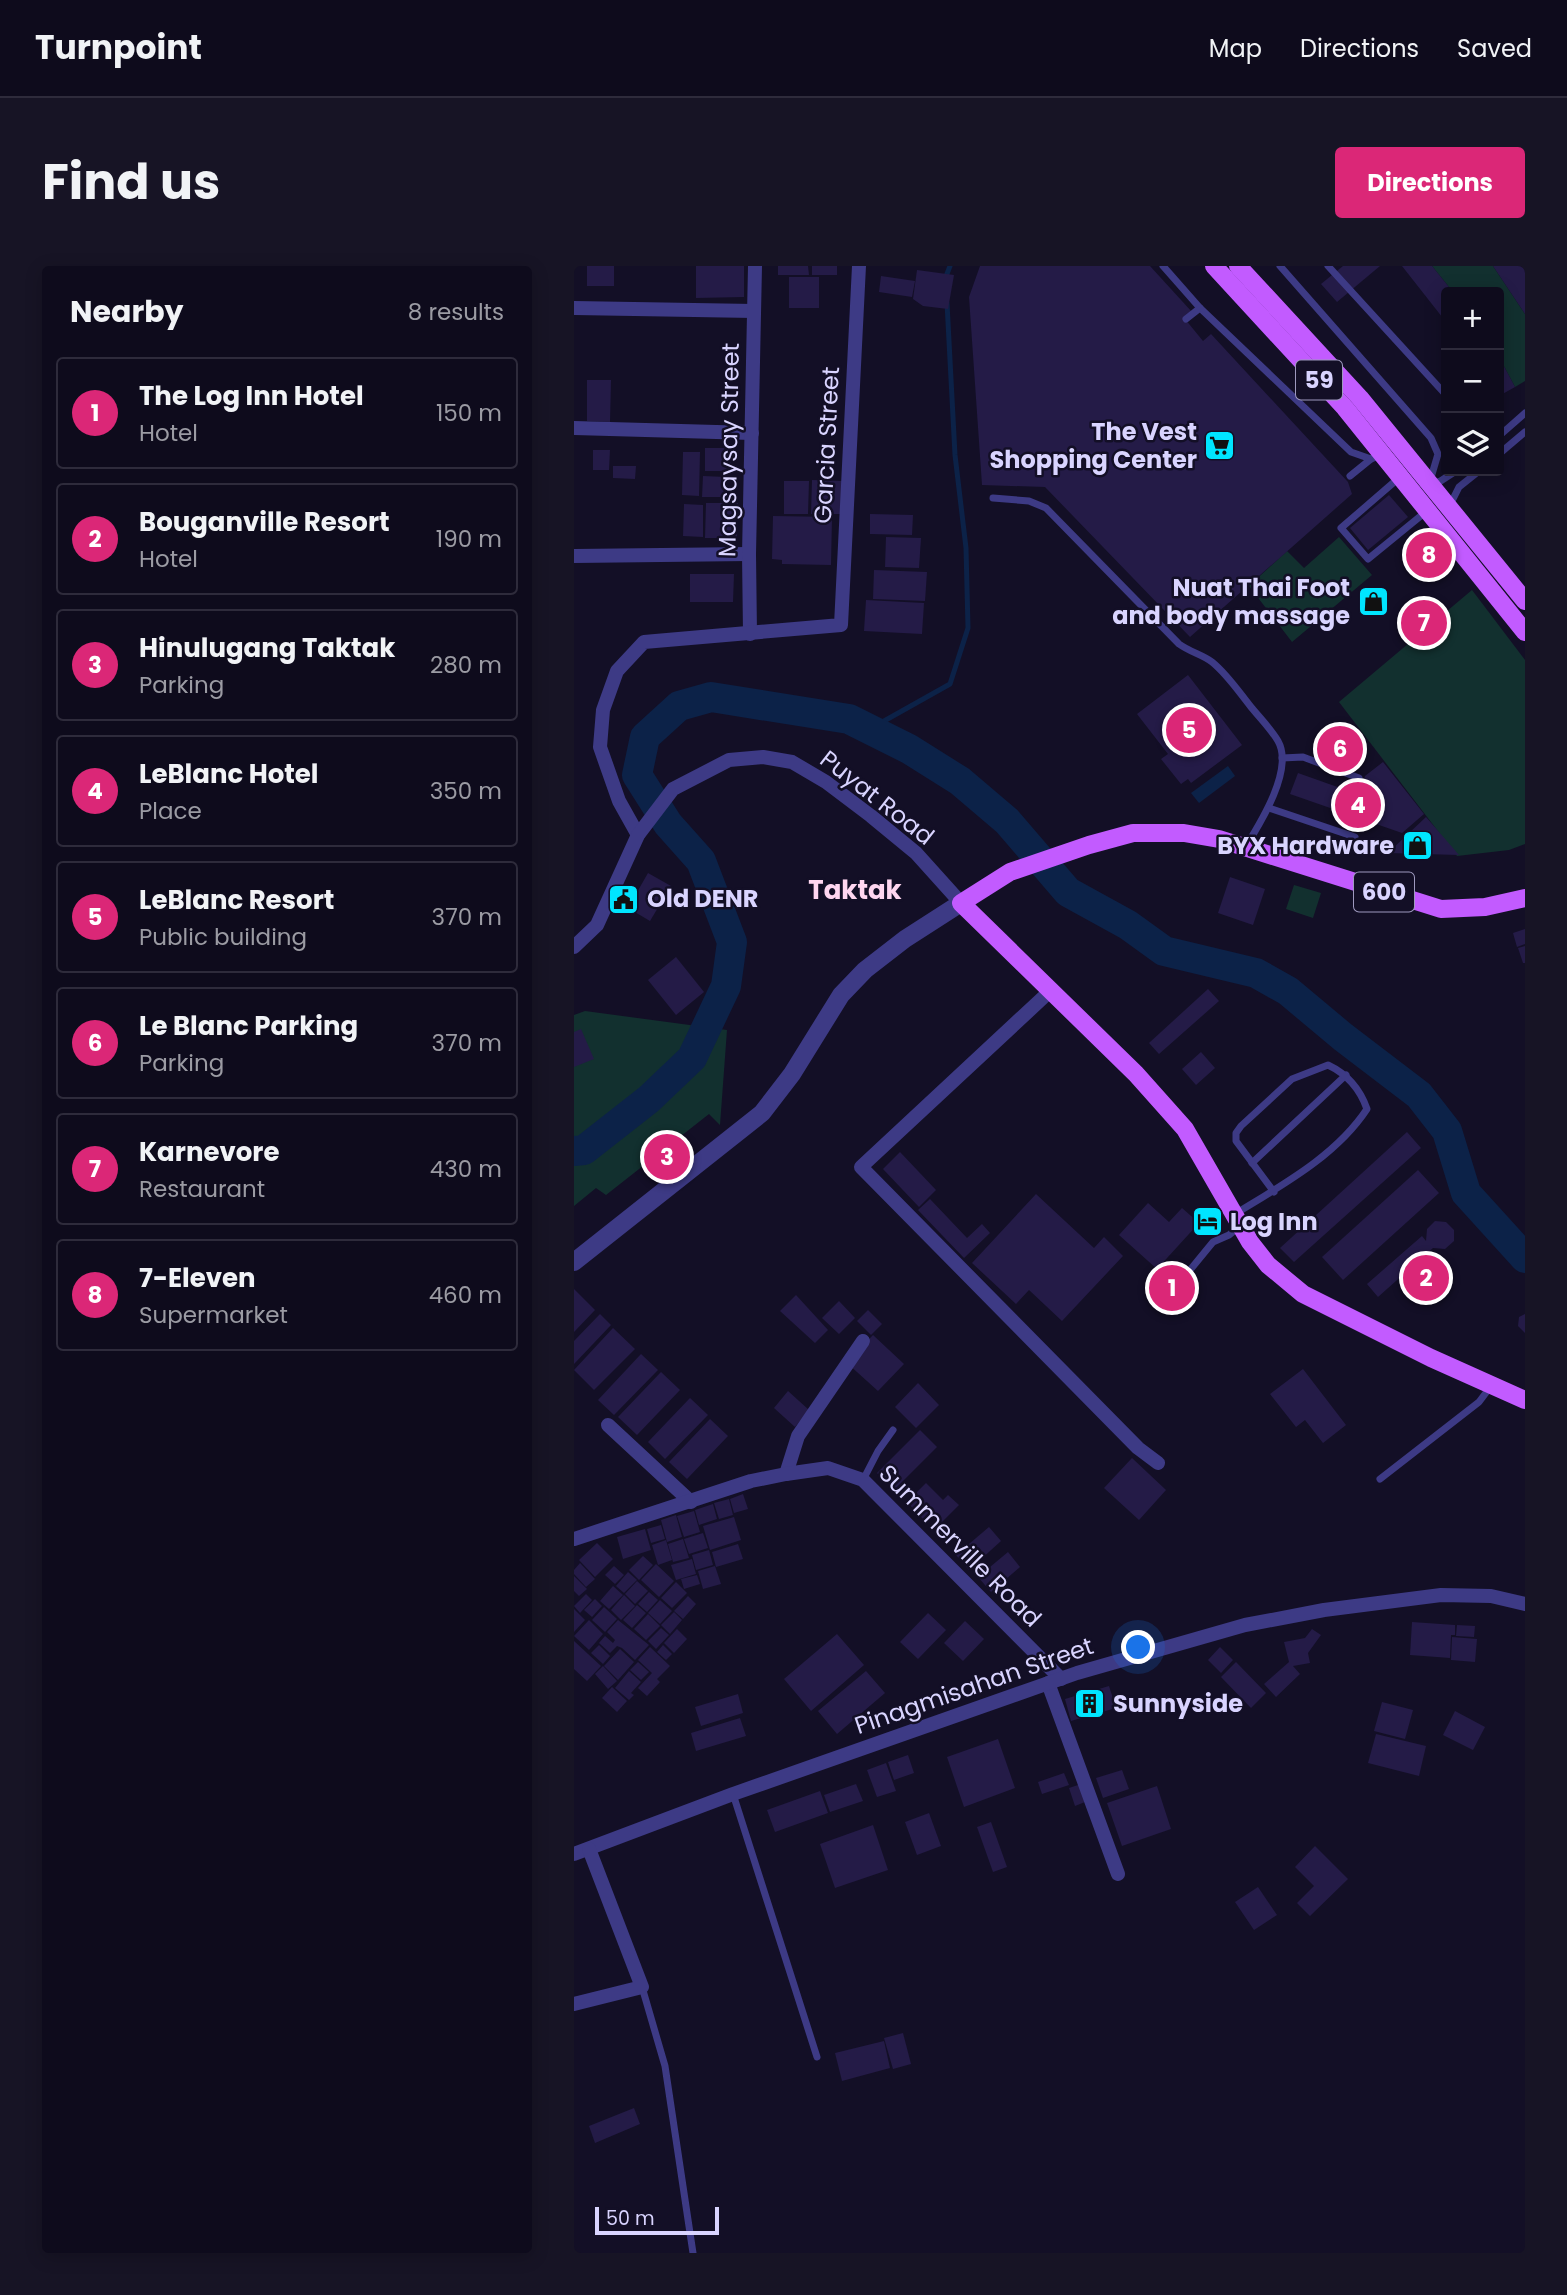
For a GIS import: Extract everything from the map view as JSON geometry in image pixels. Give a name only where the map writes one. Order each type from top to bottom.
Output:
[{"type":"main road","name":"59","points":[[1214,266],[1345,408],[1377,456],[1401,476],[1525,632]]},
{"type":"main road","name":"59","points":[[1238,266],[1360,398],[1525,601]]},
{"type":"main road","name":"600","points":[[961,903],[1010,872],[1133,833],[1184,833],[1246,846],[1441,909],[1485,907],[1525,898]]},
{"type":"main road","points":[[961,903],[1049,992],[1136,1074],[1185,1129],[1238,1220],[1268,1265],[1303,1294],[1419,1353],[1525,1400]]},
{"type":"street","name":"Magsaysay Street","points":[[750,634],[755,266]]},
{"type":"street","name":"Garcia Street","points":[[750,634],[841,625],[859,266]]},
{"type":"street","points":[[574,308],[754,311]]},
{"type":"street","points":[[574,428],[752,433]]},
{"type":"street","points":[[574,556],[749,554]]},
{"type":"street","points":[[574,947],[597,925],[641,831],[619,801],[600,747],[603,710],[617,671],[644,642],[750,634]]},
{"type":"street","name":"Puyat Road","points":[[641,831],[673,789],[729,760],[763,757],[792,762],[826,782],[916,853],[961,903]]},
{"type":"street","name":"600","points":[[574,1262],[762,1113],[792,1074],[849,987],[865,970],[905,939],[961,903]]},
{"type":"street","points":[[1049,992],[860,1167],[1138,1448],[1158,1463]]},
{"type":"street","points":[[786,1474],[798,1436],[863,1341]]},
{"type":"street","points":[[608,1425],[691,1502]]},
{"type":"street","name":"Summerville Road","points":[[574,1539],[751,1481],[828,1468],[863,1480],[1054,1681]]},
{"type":"street","name":"Pinagmisahan Street","points":[[574,1854],[733,1794],[1054,1681],[1233,1628],[1324,1610],[1441,1595],[1491,1596],[1525,1604]]},
{"type":"street","points":[[1054,1681],[1118,1874]]},
{"type":"street","points":[[574,2004],[642,1987],[589,1849]]},
{"type":"lane","points":[[1163,266],[1200,308],[1351,452],[1377,456]]},
{"type":"lane","points":[[1280,266],[1431,439],[1437,454],[1430,481],[1439,482],[1448,476]]},
{"type":"lane","points":[[1328,266],[1441,390]]},
{"type":"lane","points":[[1186,319],[1200,308]]},
{"type":"lane","points":[[1504,432],[1525,413]]},
{"type":"lane","points":[[1504,450],[1525,432]]},
{"type":"lane","points":[[1350,477],[1377,456]]},
{"type":"lane","points":[[1401,476],[1341,528],[1368,559],[1429,510]]},
{"type":"lane","points":[[1450,506],[1459,487],[1473,476]]},
{"type":"lane","points":[[993,498],[1029,501],[1046,508],[1179,645],[1210,660],[1227,677],[1279,742],[1282,758],[1278,780],[1269,808],[1246,846]]},
{"type":"lane","points":[[1282,758],[1303,757],[1359,778]]},
{"type":"lane","points":[[1269,808],[1355,837]]},
{"type":"lane","points":[[1181,1281],[1213,1242],[1229,1235],[1238,1220],[1319,1158],[1357,1124],[1367,1109],[1362,1096],[1346,1076],[1328,1065],[1292,1079],[1236,1133],[1236,1141],[1273,1192]]},
{"type":"lane","points":[[1252,1163],[1346,1076]]},
{"type":"lane","points":[[1380,1479],[1479,1402],[1492,1385]]},
{"type":"lane","points":[[863,1480],[878,1451],[894,1430]]},
{"type":"lane","points":[[733,1794],[817,2057]]},
{"type":"lane","points":[[642,1987],[665,2066],[693,2253]]},
{"type":"green space","points":[[1432,266],[1493,266],[1525,314],[1525,381],[1515,387],[1504,366],[1504,287],[1449,287]]},
{"type":"green space","points":[[1339,537],[1372,575],[1292,642],[1249,586],[1287,551],[1304,568]]},
{"type":"green space","points":[[1472,590],[1525,660],[1525,844],[1509,850],[1457,856],[1339,702]]},
{"type":"green space","points":[[1294,885],[1321,893],[1313,918],[1286,909]]},
{"type":"green space","points":[[585,1011],[727,1030],[720,1125],[709,1114],[606,1195],[596,1188],[574,1206],[574,1015]]},
{"type":"water","points":[[1228,766],[1235,776],[1199,803],[1191,793]]},
{"type":"building","points":[[587,266],[614,266],[614,286],[587,286]]},
{"type":"building","points":[[696,266],[744,266],[744,297],[696,298]]},
{"type":"building","points":[[778,266],[808,266],[809,275],[778,275]]},
{"type":"building","points":[[812,266],[837,266],[837,275],[812,275]]},
{"type":"building","points":[[980,266],[1150,266],[1192,312],[1185,319],[1203,341],[1211,334],[1348,482],[1352,494],[1190,637],[1045,487],[982,485],[969,297]]},
{"type":"building","points":[[1343,266],[1380,266],[1337,302],[1321,284]]},
{"type":"building","points":[[1402,266],[1432,266],[1449,287],[1441,287],[1441,316]]},
{"type":"building","points":[[1493,266],[1525,266],[1525,314]]},
{"type":"building","points":[[917,270],[954,275],[948,309],[923,306],[913,299]]},
{"type":"building","points":[[881,276],[915,281],[912,297],[879,292]]},
{"type":"building","points":[[789,277],[819,277],[819,308],[789,308]]},
{"type":"building","points":[[1504,366],[1515,387],[1504,393]]},
{"type":"building","points":[[587,380],[611,380],[610,422],[587,421]]},
{"type":"building","points":[[705,448],[731,448],[731,471],[705,471]]},
{"type":"building","points":[[593,450],[610,450],[609,470],[593,470]]},
{"type":"building","points":[[683,452],[700,452],[699,496],[682,495]]},
{"type":"building","points":[[613,466],[636,466],[635,479],[613,478]]},
{"type":"building","points":[[703,476],[726,477],[726,497],[702,497]]},
{"type":"building","points":[[812,480],[844,481],[843,514],[811,514]]},
{"type":"building","points":[[784,481],[809,481],[808,514],[784,514]]},
{"type":"building","points":[[1389,495],[1408,517],[1368,550],[1350,528]]},
{"type":"building","points":[[706,503],[738,503],[737,538],[705,538]]},
{"type":"building","points":[[684,504],[703,505],[703,537],[683,536]]},
{"type":"building","points":[[870,514],[913,515],[912,535],[870,534]]},
{"type":"building","points":[[773,516],[832,517],[831,565],[782,564],[782,560],[772,559]]},
{"type":"building","points":[[886,537],[921,538],[919,568],[885,567]]},
{"type":"building","points":[[874,570],[927,572],[925,601],[873,599]]},
{"type":"building","points":[[690,574],[734,574],[733,602],[690,602]]},
{"type":"building","points":[[866,600],[924,603],[922,634],[864,631]]},
{"type":"building","points":[[1188,675],[1242,745],[1191,783],[1188,779],[1181,784],[1161,759],[1168,754],[1137,714]]},
{"type":"building","points":[[1383,762],[1424,814],[1402,833],[1290,794],[1298,773],[1360,795],[1365,776]]},
{"type":"building","points":[[1426,817],[1459,855],[1388,853]]},
{"type":"building","points":[[648,873],[671,886],[650,921],[628,908]]},
{"type":"building","points":[[1230,877],[1265,889],[1253,925],[1218,913]]},
{"type":"building","points":[[1525,929],[1525,944],[1517,947],[1513,933]]},
{"type":"building","points":[[1525,946],[1525,963],[1523,963],[1518,948]]},
{"type":"building","points":[[676,957],[704,992],[676,1015],[648,980]]},
{"type":"building","points":[[1208,989],[1219,1001],[1159,1054],[1149,1043]]},
{"type":"building","points":[[581,1029],[594,1059],[574,1067],[574,1032]]},
{"type":"building","points":[[1201,1052],[1215,1068],[1196,1085],[1182,1069]]},
{"type":"building","points":[[1407,1132],[1421,1148],[1294,1262],[1280,1248]]},
{"type":"building","points":[[900,1152],[936,1190],[919,1207],[883,1169]]},
{"type":"building","points":[[1418,1170],[1439,1193],[1343,1280],[1322,1257]]},
{"type":"building","points":[[1036,1194],[1094,1248],[1104,1237],[1123,1256],[1062,1321],[1029,1290],[1016,1304],[972,1263]]},
{"type":"building","points":[[930,1199],[967,1238],[982,1224],[990,1233],[964,1258],[918,1210]]},
{"type":"building","points":[[1148,1203],[1169,1222],[1182,1208],[1199,1223],[1157,1269],[1119,1235]]},
{"type":"building","points":[[1435,1221],[1446,1222],[1454,1230],[1454,1241],[1445,1249],[1433,1248],[1378,1297],[1367,1284],[1422,1236],[1426,1241],[1427,1229]]},
{"type":"building","points":[[574,1289],[595,1310],[574,1332]]},
{"type":"building","points":[[796,1295],[828,1330],[815,1343],[780,1311]]},
{"type":"building","points":[[839,1301],[855,1318],[839,1334],[822,1318]]},
{"type":"building","points":[[868,1310],[882,1324],[871,1335],[857,1321]]},
{"type":"building","points":[[600,1314],[611,1325],[574,1364],[574,1341]]},
{"type":"building","points":[[1525,1314],[1525,1333],[1518,1326],[1519,1317]]},
{"type":"building","points":[[613,1328],[635,1349],[594,1390],[574,1370]]},
{"type":"building","points":[[873,1335],[904,1364],[878,1391],[847,1363]]},
{"type":"building","points":[[641,1354],[658,1370],[614,1415],[598,1400]]},
{"type":"building","points":[[1303,1369],[1346,1425],[1323,1443],[1305,1420],[1296,1427],[1270,1394]]},
{"type":"building","points":[[661,1372],[680,1390],[637,1435],[618,1417]]},
{"type":"building","points":[[918,1383],[939,1405],[916,1428],[895,1407]]},
{"type":"building","points":[[788,1391],[809,1410],[795,1427],[774,1408]]},
{"type":"building","points":[[690,1398],[708,1415],[665,1459],[648,1442]]},
{"type":"building","points":[[710,1419],[728,1436],[687,1479],[669,1462]]},
{"type":"building","points":[[920,1430],[937,1447],[894,1490],[877,1473]]},
{"type":"building","points":[[1132,1458],[1166,1490],[1139,1520],[1104,1488]]},
{"type":"building","points":[[926,1483],[943,1500],[948,1495],[959,1505],[941,1523],[930,1512],[923,1519],[907,1502]]},
{"type":"building","points":[[743,1494],[748,1509],[734,1513],[730,1499]]},
{"type":"building","points":[[729,1499],[733,1515],[719,1519],[714,1503]]},
{"type":"building","points":[[713,1504],[717,1519],[699,1525],[695,1510]]},
{"type":"building","points":[[694,1511],[700,1532],[684,1537],[677,1516]]},
{"type":"building","points":[[676,1515],[682,1537],[667,1542],[661,1520]]},
{"type":"building","points":[[734,1517],[741,1540],[710,1550],[703,1526]]},
{"type":"building","points":[[661,1525],[665,1539],[651,1543],[647,1529]]},
{"type":"building","points":[[989,1527],[1001,1541],[969,1570],[956,1555]]},
{"type":"building","points":[[645,1529],[651,1550],[623,1559],[617,1537]]},
{"type":"building","points":[[703,1533],[708,1548],[689,1554],[684,1539]]},
{"type":"building","points":[[683,1539],[689,1558],[673,1562],[668,1544]]},
{"type":"building","points":[[666,1540],[672,1560],[658,1565],[652,1545]]},
{"type":"building","points":[[597,1543],[613,1559],[595,1577],[579,1560]]},
{"type":"building","points":[[738,1544],[743,1559],[716,1567],[712,1552]]},
{"type":"building","points":[[709,1550],[713,1565],[696,1570],[692,1555]]},
{"type":"building","points":[[1008,1552],[1020,1567],[991,1592],[978,1577]]},
{"type":"building","points":[[643,1556],[653,1565],[639,1580],[629,1570]]},
{"type":"building","points":[[692,1559],[696,1574],[676,1580],[671,1565]]},
{"type":"building","points":[[580,1563],[595,1579],[586,1587],[574,1574]]},
{"type":"building","points":[[656,1564],[674,1581],[659,1597],[641,1580]]},
{"type":"building","points":[[614,1566],[624,1575],[615,1584],[605,1575]]},
{"type":"building","points":[[715,1566],[721,1584],[703,1589],[698,1571]]},
{"type":"building","points":[[628,1572],[637,1580],[624,1593],[616,1586]]},
{"type":"building","points":[[697,1575],[700,1584],[684,1589],[681,1579]]},
{"type":"building","points":[[574,1576],[587,1589],[579,1596],[574,1591]]},
{"type":"building","points":[[637,1581],[648,1591],[635,1604],[625,1594]]},
{"type":"building","points":[[676,1582],[687,1593],[672,1608],[661,1598]]},
{"type":"building","points":[[613,1586],[623,1595],[609,1609],[600,1601]]},
{"type":"building","points":[[649,1592],[658,1600],[647,1612],[638,1604]]},
{"type":"building","points":[[586,1594],[592,1600],[580,1613],[574,1606]]},
{"type":"building","points":[[624,1595],[635,1606],[621,1620],[611,1610]]},
{"type":"building","points":[[688,1596],[696,1604],[683,1619],[674,1611]]},
{"type":"building","points":[[595,1599],[602,1606],[592,1617],[584,1610]]},
{"type":"building","points":[[660,1600],[672,1611],[660,1624],[648,1613]]},
{"type":"building","points":[[637,1605],[646,1613],[632,1628],[623,1620]]},
{"type":"building","points":[[604,1607],[617,1619],[605,1632],[592,1620]]},
{"type":"building","points":[[574,1609],[585,1620],[574,1632]]},
{"type":"building","points":[[674,1612],[682,1620],[670,1634],[661,1625]]},
{"type":"building","points":[[928,1613],[946,1630],[918,1659],[900,1642]]},
{"type":"building","points":[[648,1614],[660,1626],[646,1640],[634,1629]]},
{"type":"building","points":[[589,1620],[603,1634],[589,1650],[574,1636]]},
{"type":"building","points":[[618,1620],[649,1645],[635,1660],[622,1648],[617,1646],[610,1653],[599,1643],[605,1636],[613,1643],[615,1640],[607,1632]]},
{"type":"building","points":[[965,1621],[984,1639],[963,1661],[944,1643]]},
{"type":"building","points":[[1412,1622],[1455,1625],[1455,1635],[1451,1635],[1450,1658],[1410,1655]]},
{"type":"building","points":[[1457,1625],[1475,1626],[1474,1637],[1456,1636]]},
{"type":"building","points":[[661,1628],[669,1635],[656,1649],[648,1641]]},
{"type":"building","points":[[677,1629],[687,1639],[674,1653],[664,1643]]},
{"type":"building","points":[[1312,1629],[1321,1635],[1308,1653],[1310,1663],[1293,1666],[1300,1674],[1276,1697],[1264,1684],[1289,1662],[1284,1642],[1305,1638]]},
{"type":"building","points":[[837,1634],[864,1665],[811,1711],[784,1679]]},
{"type":"building","points":[[1452,1637],[1477,1639],[1475,1662],[1451,1660]]},
{"type":"building","points":[[574,1641],[601,1666],[587,1681],[574,1669]]},
{"type":"building","points":[[599,1645],[610,1656],[603,1664],[591,1653]]},
{"type":"building","points":[[663,1645],[672,1654],[666,1660],[657,1652]]},
{"type":"building","points":[[650,1647],[670,1666],[657,1679],[660,1682],[647,1696],[638,1688],[652,1673],[638,1660]]},
{"type":"building","points":[[1220,1647],[1233,1660],[1221,1673],[1208,1660]]},
{"type":"building","points":[[620,1649],[634,1662],[618,1680],[604,1666]]},
{"type":"building","points":[[638,1662],[649,1672],[641,1680],[630,1670]]},
{"type":"building","points":[[1236,1662],[1266,1693],[1251,1708],[1221,1677]]},
{"type":"building","points":[[603,1666],[617,1681],[608,1689],[595,1674]]},
{"type":"building","points":[[629,1671],[641,1682],[631,1693],[634,1695],[629,1700],[615,1688]]},
{"type":"building","points":[[866,1671],[885,1693],[837,1734],[818,1711]]},
{"type":"building","name":"Sunnyside","points":[[1109,1686],[1116,1708],[1071,1721],[1065,1699]]},
{"type":"building","points":[[612,1687],[627,1701],[617,1712],[602,1698]]},
{"type":"building","points":[[738,1694],[743,1713],[701,1726],[695,1707]]},
{"type":"building","points":[[1382,1702],[1413,1710],[1405,1739],[1374,1731]]},
{"type":"building","points":[[1455,1711],[1485,1727],[1473,1750],[1443,1735]]},
{"type":"building","points":[[740,1718],[746,1736],[696,1751],[691,1733]]},
{"type":"building","points":[[1376,1734],[1426,1746],[1419,1776],[1368,1763]]},
{"type":"building","points":[[998,1739],[1015,1788],[964,1807],[947,1757]]},
{"type":"building","points":[[908,1755],[914,1773],[894,1780],[888,1762]]},
{"type":"building","points":[[886,1763],[896,1791],[877,1797],[867,1770]]},
{"type":"building","points":[[1122,1770],[1129,1789],[1103,1798],[1096,1778]]},
{"type":"building","points":[[1064,1773],[1069,1785],[1042,1794],[1038,1782]]},
{"type":"building","points":[[1084,1783],[1090,1800],[1075,1806],[1069,1788]]},
{"type":"building","points":[[856,1784],[863,1801],[830,1812],[824,1795]]},
{"type":"building","points":[[1157,1786],[1171,1829],[1122,1846],[1107,1803]]},
{"type":"building","points":[[820,1791],[828,1813],[775,1832],[767,1810]]},
{"type":"building","points":[[929,1813],[941,1846],[917,1855],[905,1822]]},
{"type":"building","points":[[991,1822],[1007,1867],[993,1872],[977,1827]]},
{"type":"building","points":[[873,1825],[888,1870],[835,1888],[820,1844]]},
{"type":"building","points":[[1315,1846],[1348,1879],[1310,1916],[1297,1903],[1314,1886],[1295,1867]]},
{"type":"building","points":[[1258,1887],[1277,1915],[1254,1930],[1235,1902]]},
{"type":"building","points":[[903,2033],[911,2064],[893,2069],[884,2038]]},
{"type":"building","points":[[884,2041],[890,2068],[842,2081],[835,2053]]},
{"type":"building","points":[[634,2108],[640,2124],[595,2143],[589,2126]]},
{"type":"waterway","points":[[945,279],[950,266]]},
{"type":"waterway","points":[[868,730],[950,684],[968,628],[966,548],[955,455],[947,303]]},
{"type":"waterway","points":[[574,1151],[584,1150],[649,1099],[692,1058],[726,986],[732,942],[701,861],[668,824],[637,775],[645,737],[679,706],[711,697],[849,719],[909,749],[960,781],[1007,821],[1068,892],[1128,925],[1164,951],[1256,973],[1288,991],[1419,1095],[1447,1131],[1466,1193],[1525,1258]]},
{"type":"place","name":"The Vest Shopping Center","points":[[1220,446]]},
{"type":"place","name":"7-Eleven","points":[[1429,555]]},
{"type":"place","name":"Nuat Thai Foot and body massage","points":[[1373,602]]},
{"type":"place","name":"Karnevore","points":[[1424,623]]},
{"type":"place","name":"LeBlanc Resort","points":[[1189,730]]},
{"type":"place","name":"Le Blanc Parking","points":[[1340,749]]},
{"type":"place","name":"LeBlanc Hotel","points":[[1358,805]]},
{"type":"place","name":"BYX Hardware","points":[[1417,846]]},
{"type":"place","name":"Old DENR","points":[[624,899]]},
{"type":"place","name":"Hinulugang Taktak","points":[[667,1157]]},
{"type":"place","name":"Log Inn","points":[[1207,1222]]},
{"type":"place","name":"Bouganville Resort","points":[[1426,1278]]},
{"type":"place","name":"The Log Inn Hotel","points":[[1172,1288]]},
{"type":"place","name":"Sunnyside","points":[[1090,1704]]},
{"type":"district","name":"Taktak","points":[[855,890]]}]
